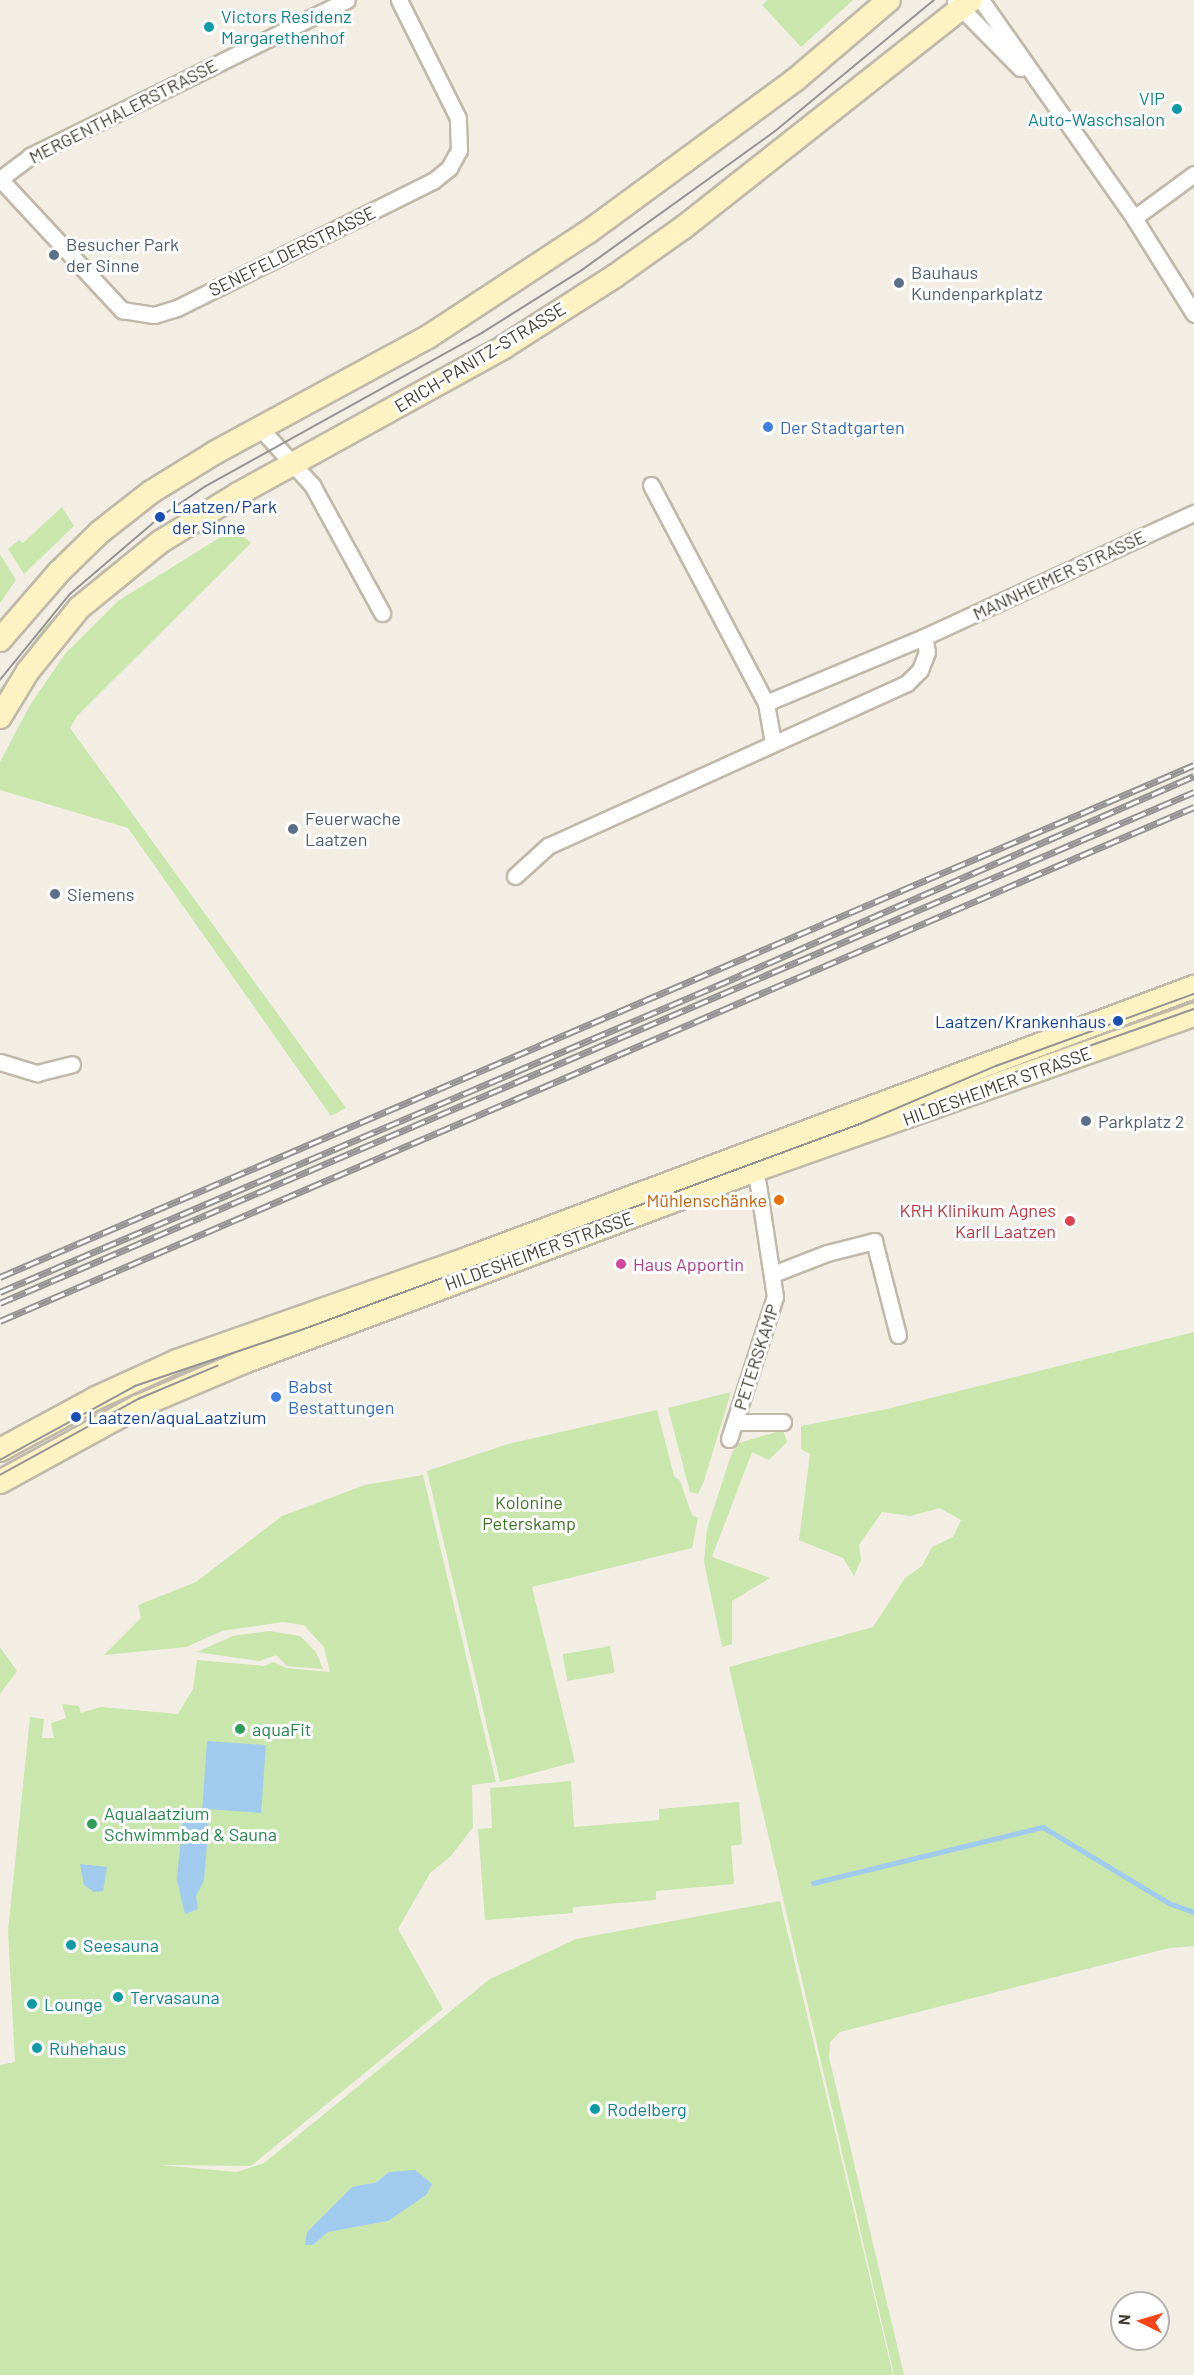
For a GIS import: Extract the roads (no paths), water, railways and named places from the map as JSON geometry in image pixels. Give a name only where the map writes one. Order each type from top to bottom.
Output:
[{"type":"street","name":"MERGENTHALERSTRASSE","points":[[0,180],[30,156],[347,0]]},
{"type":"street","name":"SENEFELDERSTRASSE","points":[[0,180],[122,310],[154,315],[177,308],[433,181],[449,168],[459,150],[458,118],[399,0]]},
{"type":"street","points":[[0,640],[59,572],[100,532],[151,492],[428,337],[588,232],[795,81],[889,0]]},
{"type":"street","points":[[967,2],[1056,105],[1134,218],[1194,314]]},
{"type":"street","name":"ERICH-PANITZ-STRASSE","points":[[0,717],[52,639],[119,572],[194,520],[504,346],[615,276],[684,228],[967,2]]},
{"type":"street","points":[[1134,218],[1194,174]]},
{"type":"street","points":[[261,429],[312,485],[382,614]]},
{"type":"street","points":[[651,485],[766,703],[773,743]]},
{"type":"street","name":"MANNHEIMER STRASSE","points":[[766,703],[924,637],[1194,513]]},
{"type":"street","points":[[515,876],[548,846],[907,683],[920,670],[927,652],[924,637]]},
{"type":"street","name":"HILDESHEIMER STRASSE","points":[[0,1482],[128,1412],[241,1364],[1194,987]]},
{"type":"street","name":"HILDESHEIMER STRASSE","points":[[0,1449],[96,1398],[177,1361],[469,1258],[1194,1015]]},
{"type":"street","points":[[0,1062],[37,1073],[72,1064]]},
{"type":"street","name":"PETERSKAMP","points":[[729,1439],[770,1321],[775,1297],[773,1274],[750,1163]]},
{"type":"street","points":[[773,1274],[827,1253],[874,1241],[898,1335]]},
{"type":"street","points":[[735,1422],[783,1422]]},
{"type":"water","points":[[207,1741],[266,1745],[261,1813],[202,1809]]},
{"type":"water","points":[[183,1816],[209,1818],[204,1881],[196,1896],[198,1909],[185,1914],[177,1880]]},
{"type":"water","points":[[80,1864],[107,1867],[103,1891],[94,1892],[84,1885]]},
{"type":"water","points":[[415,2170],[432,2184],[426,2195],[388,2221],[328,2232],[313,2245],[305,2245],[307,2232],[352,2187],[377,2182],[389,2172]]},
{"type":"waterway","points":[[813,1883],[1043,1827],[1169,1903],[1194,1912]]},
{"type":"tram line","points":[[0,680],[70,594],[160,517],[206,486],[482,333],[582,270],[774,132],[934,0]]},
{"type":"tram line","points":[[0,1460],[135,1386],[304,1329],[860,1124],[996,1066],[1194,994]]},
{"type":"tram line","points":[[917,1107],[1194,1009]]},
{"type":"tram line","points":[[0,1475],[138,1399],[217,1366]]},
{"type":"railway","points":[[0,1277],[1194,765]]},
{"type":"railway","points":[[0,1292],[716,986],[1194,776]]},
{"type":"railway","points":[[0,1303],[1194,792]]},
{"type":"railway","points":[[0,1321],[1194,807]]},
{"type":"place","name":"Victors Residenz Margarethenhof","points":[[209,27]]},
{"type":"place","name":"VIP Auto-Waschsalon","points":[[1177,109]]},
{"type":"place","name":"Besucher Park der Sinne","points":[[54,255]]},
{"type":"place","name":"Bauhaus Kundenparkplatz","points":[[899,283]]},
{"type":"place","name":"Der Stadtgarten","points":[[768,427]]},
{"type":"place","name":"Laatzen/Park der Sinne","points":[[160,517]]},
{"type":"place","name":"Feuerwache Laatzen","points":[[293,829]]},
{"type":"place","name":"Siemens","points":[[55,894]]},
{"type":"place","name":"Laatzen/Krankenhaus","points":[[1118,1021]]},
{"type":"place","name":"Parkplatz 2","points":[[1086,1121]]},
{"type":"place","name":"Mühlenschänke","points":[[779,1200]]},
{"type":"place","name":"KRH Klinikum Agnes Karll Laatzen","points":[[1070,1221]]},
{"type":"place","name":"Haus Apportin","points":[[621,1264]]},
{"type":"place","name":"Babst Bestattungen","points":[[276,1397]]},
{"type":"place","name":"Laatzen/aquaLaatzium","points":[[76,1417]]},
{"type":"place","name":"aquaFit","points":[[240,1729]]},
{"type":"place","name":"Aqualaatzium Schwimmbad & Sauna","points":[[92,1824]]},
{"type":"place","name":"Seesauna","points":[[71,1945]]},
{"type":"place","name":"Tervasauna","points":[[118,1997]]},
{"type":"place","name":"Lounge","points":[[32,2004]]},
{"type":"place","name":"Ruhehaus","points":[[37,2048]]},
{"type":"place","name":"Rodelberg","points":[[595,2109]]},
{"type":"park label","name":"Kolonine Peterskamp","points":[[529,1513]]}]
